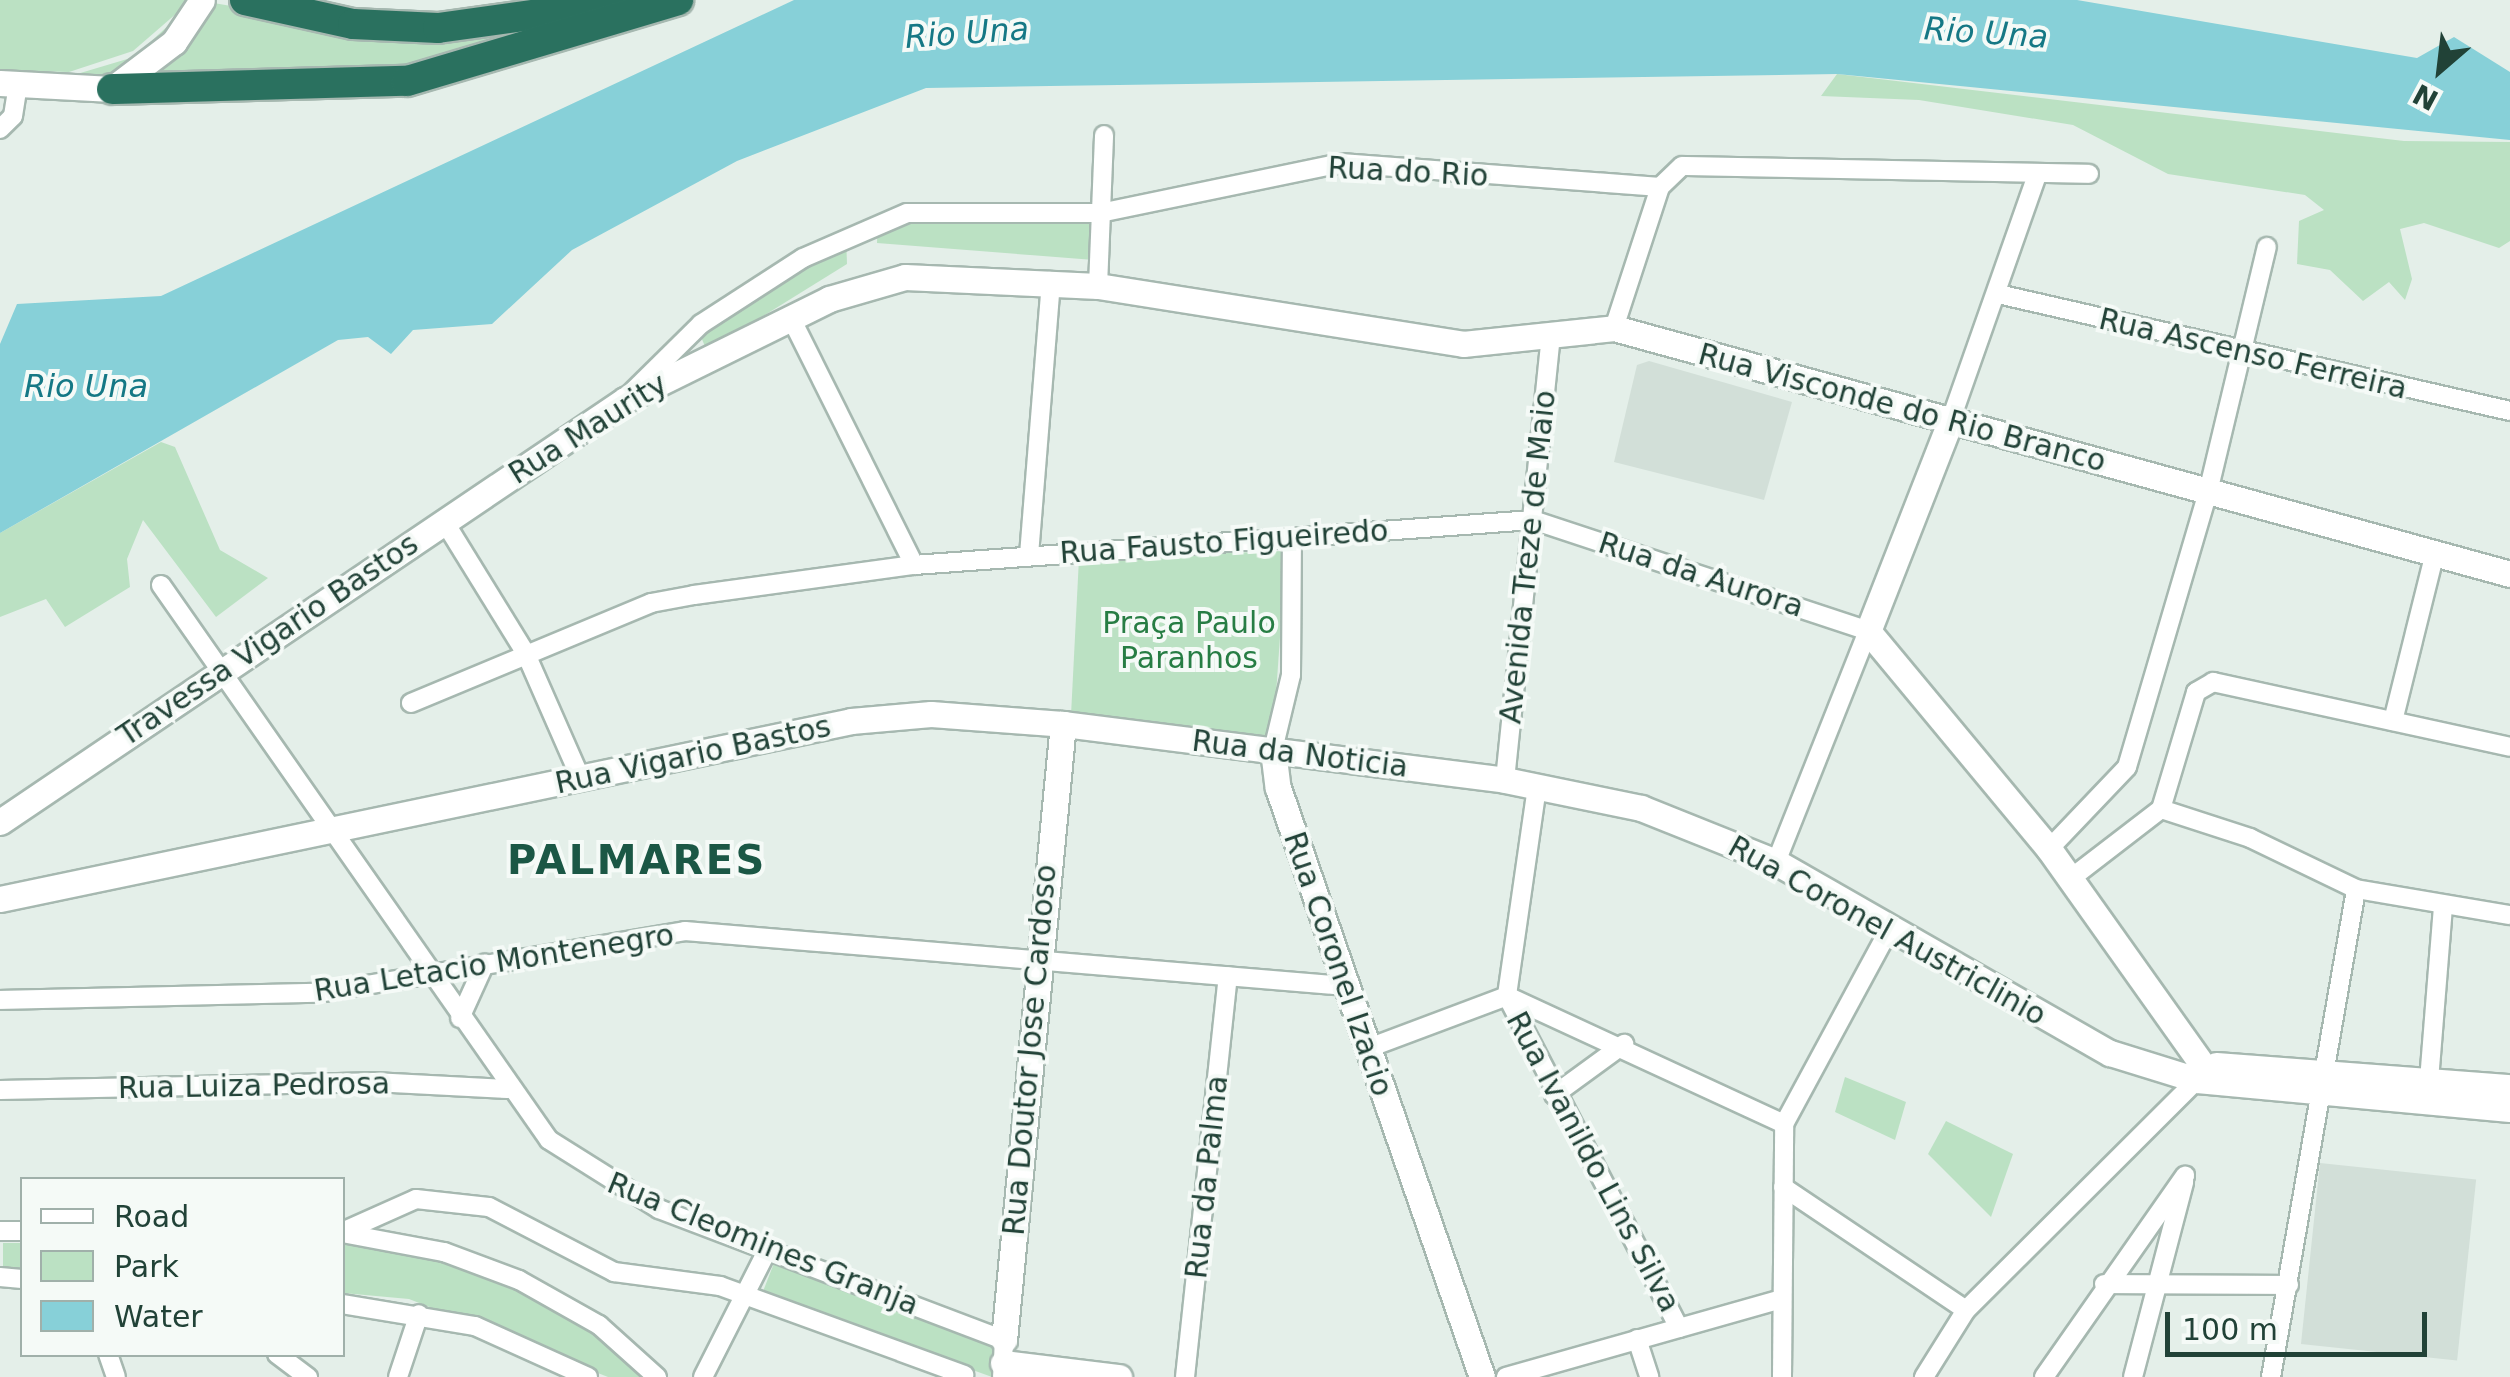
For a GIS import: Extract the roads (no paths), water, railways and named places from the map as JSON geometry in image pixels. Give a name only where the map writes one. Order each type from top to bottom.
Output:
[{"type":"highway","points":[[253,3],[353,24],[438,28],[640,0]]},
{"type":"highway","points":[[112,89],[407,80],[678,0]]},
{"type":"main road","points":[[9,83],[112,89],[174,42],[202,0]]},
{"type":"main road","points":[[791,318],[904,278],[1051,281],[1098,286]]},
{"type":"main road","name":"Rua Visconde do Rio Branco","points":[[1098,286],[1488,345],[1614,328],[2510,574]]},
{"type":"main road","name":"Rua Maurity","points":[[444,521],[625,400],[791,318]]},
{"type":"main road","points":[[1950,422],[1868,631],[2048,849],[2191,1070]]},
{"type":"main road","name":"Travessa Vigario Bastos","points":[[0,822],[444,521]]},
{"type":"main road","name":"Rua Vigario Bastos","points":[[0,899],[328,835],[874,719],[1063,724]]},
{"type":"main road","name":"Rua da Noticia","points":[[1063,724],[1536,787]]},
{"type":"main road","name":"Rua Doutor Jose Cardoso","points":[[1003,1360],[1063,724]]},
{"type":"main road","name":"Rua Coronel Izacio","points":[[1273,750],[1366,1049],[1482,1377]]},
{"type":"main road","name":"Rua Coronel Austriclinio","points":[[1536,787],[1641,808],[1776,862],[2076,1038],[2191,1070],[2428,1092]]},
{"type":"main road","points":[[2428,1092],[2510,1087]]},
{"type":"main road","points":[[2428,1092],[2510,1109]]},
{"type":"main road","points":[[1003,1360],[1119,1377]]},
{"type":"street","points":[[0,129],[13,116],[9,83]]},
{"type":"street","points":[[1098,286],[1104,136]]},
{"type":"street","name":"Rua do Rio","points":[[625,400],[702,324],[869,222],[906,213],[1100,213],[1341,163],[1660,187]]},
{"type":"street","points":[[1614,328],[1660,187],[1682,166],[2037,176],[2090,174]]},
{"type":"street","points":[[1950,422],[2037,176]]},
{"type":"street","points":[[2048,849],[2127,767],[2208,492],[2266,247]]},
{"type":"street","points":[[1030,555],[1051,281]]},
{"type":"street","name":"Rua Ascenso Ferreira","points":[[1998,294],[2243,354],[2510,411]]},
{"type":"street","points":[[791,318],[914,564]]},
{"type":"street","name":"Avenida Treze de Maio","points":[[1506,780],[1551,334]]},
{"type":"street","name":"Rua Fausto Figueiredo","points":[[411,703],[652,603],[914,564],[1533,520]]},
{"type":"street","name":"Rua da Aurora","points":[[1533,520],[1868,631]]},
{"type":"street","name":"Travessa Vigario Bastos","points":[[444,521],[526,654],[581,779]]},
{"type":"street","points":[[1273,750],[1291,676],[1292,540]]},
{"type":"street","points":[[2394,722],[2436,553]]},
{"type":"street","name":"Rua Cleomines Granja","points":[[160,585],[328,835],[430,972],[508,1089],[597,1178],[768,1249],[1003,1360]]},
{"type":"street","points":[[1776,862],[1868,631]]},
{"type":"street","points":[[2070,879],[2162,810],[2196,692],[2227,683],[2510,747]]},
{"type":"street","points":[[1507,996],[1536,787]]},
{"type":"street","points":[[2162,810],[2263,843],[2356,890],[2443,908],[2510,916]]},
{"type":"street","points":[[2271,1377],[2356,890]]},
{"type":"street","points":[[2428,1092],[2443,908]]},
{"type":"street","points":[[1782,1377],[1784,1124],[1890,928]]},
{"type":"street","name":"Rua Letacio Montenegro","points":[[0,1000],[319,992],[685,932],[1346,986]]},
{"type":"street","points":[[460,1018],[485,963]]},
{"type":"street","name":"Rua da Palma","points":[[1186,1377],[1228,976]]},
{"type":"street","points":[[1366,1049],[1507,996],[1624,1044],[1784,1124]]},
{"type":"street","name":"Rua Ivanildo Lins Silva","points":[[1507,996],[1554,1095],[1679,1328]]},
{"type":"street","points":[[1554,1095],[1624,1044]]},
{"type":"street","points":[[1924,1377],[1966,1310],[2191,1070]]},
{"type":"street","name":"Rua Luiza Pedrosa","points":[[0,1090],[372,1082],[508,1089]]},
{"type":"street","points":[[2044,1377],[2104,1284],[2185,1176],[2161,1283],[2133,1377]]},
{"type":"street","points":[[1783,1188],[1966,1310]]},
{"type":"street","points":[[345,1231],[401,1203],[462,1201],[635,1280],[747,1295],[964,1375]]},
{"type":"street","points":[[345,1234],[444,1252],[519,1280],[599,1325],[657,1377]]},
{"type":"street","points":[[703,1377],[768,1249]]},
{"type":"street","points":[[2104,1284],[2289,1285]]},
{"type":"street","points":[[1506,1377],[1781,1299]]},
{"type":"street","points":[[345,1304],[475,1326],[588,1377]]},
{"type":"street","points":[[398,1377],[418,1314]]},
{"type":"street","points":[[1637,1340],[1649,1377]]},
{"type":"street","points":[[282,1357],[308,1377]]},
{"type":"water","name":"Rio Una","points":[[794,0],[2077,0],[2417,58],[2454,37],[2510,72],[2510,140],[1837,74],[926,88],[737,161],[572,250],[492,324],[413,330],[391,354],[368,337],[338,340],[0,533],[0,344],[17,304],[161,296]]},
{"type":"district","name":"PALMARES","points":[[637,860]]},
{"type":"park label","name":"Praça Paulo Paranhos","points":[[1189,640]]}]
